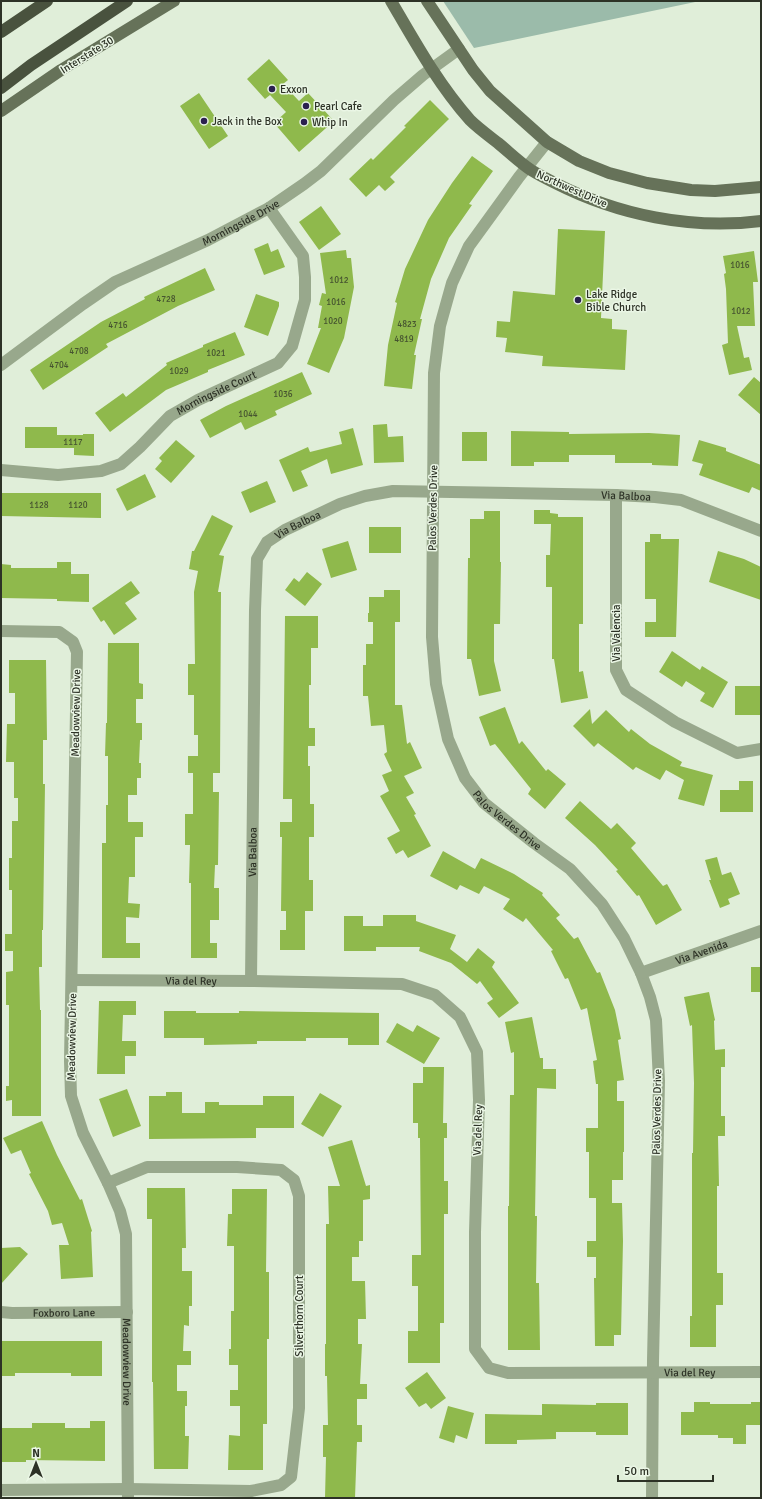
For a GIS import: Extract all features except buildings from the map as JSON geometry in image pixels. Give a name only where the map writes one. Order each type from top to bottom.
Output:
[{"type":"highway","points":[[1,32],[47,1]]},
{"type":"highway","points":[[1,88],[31,65],[127,1]]},
{"type":"main road","name":"Interstate 30","points":[[1,111],[61,70],[174,1]]},
{"type":"main road","name":"Northwest Drive","points":[[391,1],[431,68],[471,121],[527,167],[567,189],[618,209],[649,216],[711,224],[761,221]]},
{"type":"main road","points":[[427,1],[459,49],[490,91],[547,142],[585,163],[609,173],[647,183],[691,190],[715,191],[761,187]]},
{"type":"street","name":"Morningside Drive","points":[[1,365],[115,282],[208,240],[269,208],[304,184],[321,171],[394,100],[431,68],[459,49]]},
{"type":"street","name":"Palos Verdes Drive","points":[[547,142],[469,246],[452,283],[440,326],[434,373],[432,637],[436,684],[448,739],[465,778],[484,803],[534,844],[570,869],[602,904],[624,938],[641,973],[656,1020],[659,1081],[652,1372],[652,1498]]},
{"type":"street","name":"Morningside Court","points":[[1,470],[58,475],[101,471],[121,464],[170,416],[198,400],[278,363],[292,346],[305,300],[305,277],[303,256],[269,208]]},
{"type":"street","name":"Via Balboa","points":[[250,981],[255,610],[257,559],[267,542],[285,530],[340,504],[365,496],[393,491],[635,495],[681,500],[761,531]]},
{"type":"street","name":"Via Valencia","points":[[616,494],[616,670],[626,690],[675,722],[737,752],[761,749]]},
{"type":"street","name":"Meadowview Drive","points":[[1,631],[59,632],[73,642],[77,652],[70,1061],[71,1096],[83,1133],[120,1211],[126,1234],[128,1494]]},
{"type":"street","name":"Via Avenida","points":[[641,973],[761,932]]},
{"type":"street","name":"Via del Rey","points":[[72,980],[402,984],[435,995],[460,1017],[477,1052],[479,1100],[475,1232],[475,1349],[489,1368],[508,1373],[761,1372]]},
{"type":"street","name":"Silverthorn Court","points":[[1,1490],[128,1494],[251,1491],[281,1485],[291,1478],[299,1408],[299,1196],[294,1180],[281,1170],[238,1167],[147,1167],[108,1183]]},
{"type":"street","name":"Foxboro Lane","points":[[1,1312],[127,1312]]},
{"type":"green space","points":[[443,1],[700,1],[474,48]]},
{"type":"place","name":"Exxon","points":[[272,89]]},
{"type":"place","name":"Pearl Cafe","points":[[306,106]]},
{"type":"place","name":"Jack in the Box","points":[[204,121]]},
{"type":"place","name":"Whip In","points":[[304,122]]},
{"type":"place","name":"Lake Ridge Bible Church","points":[[578,300]]}]
